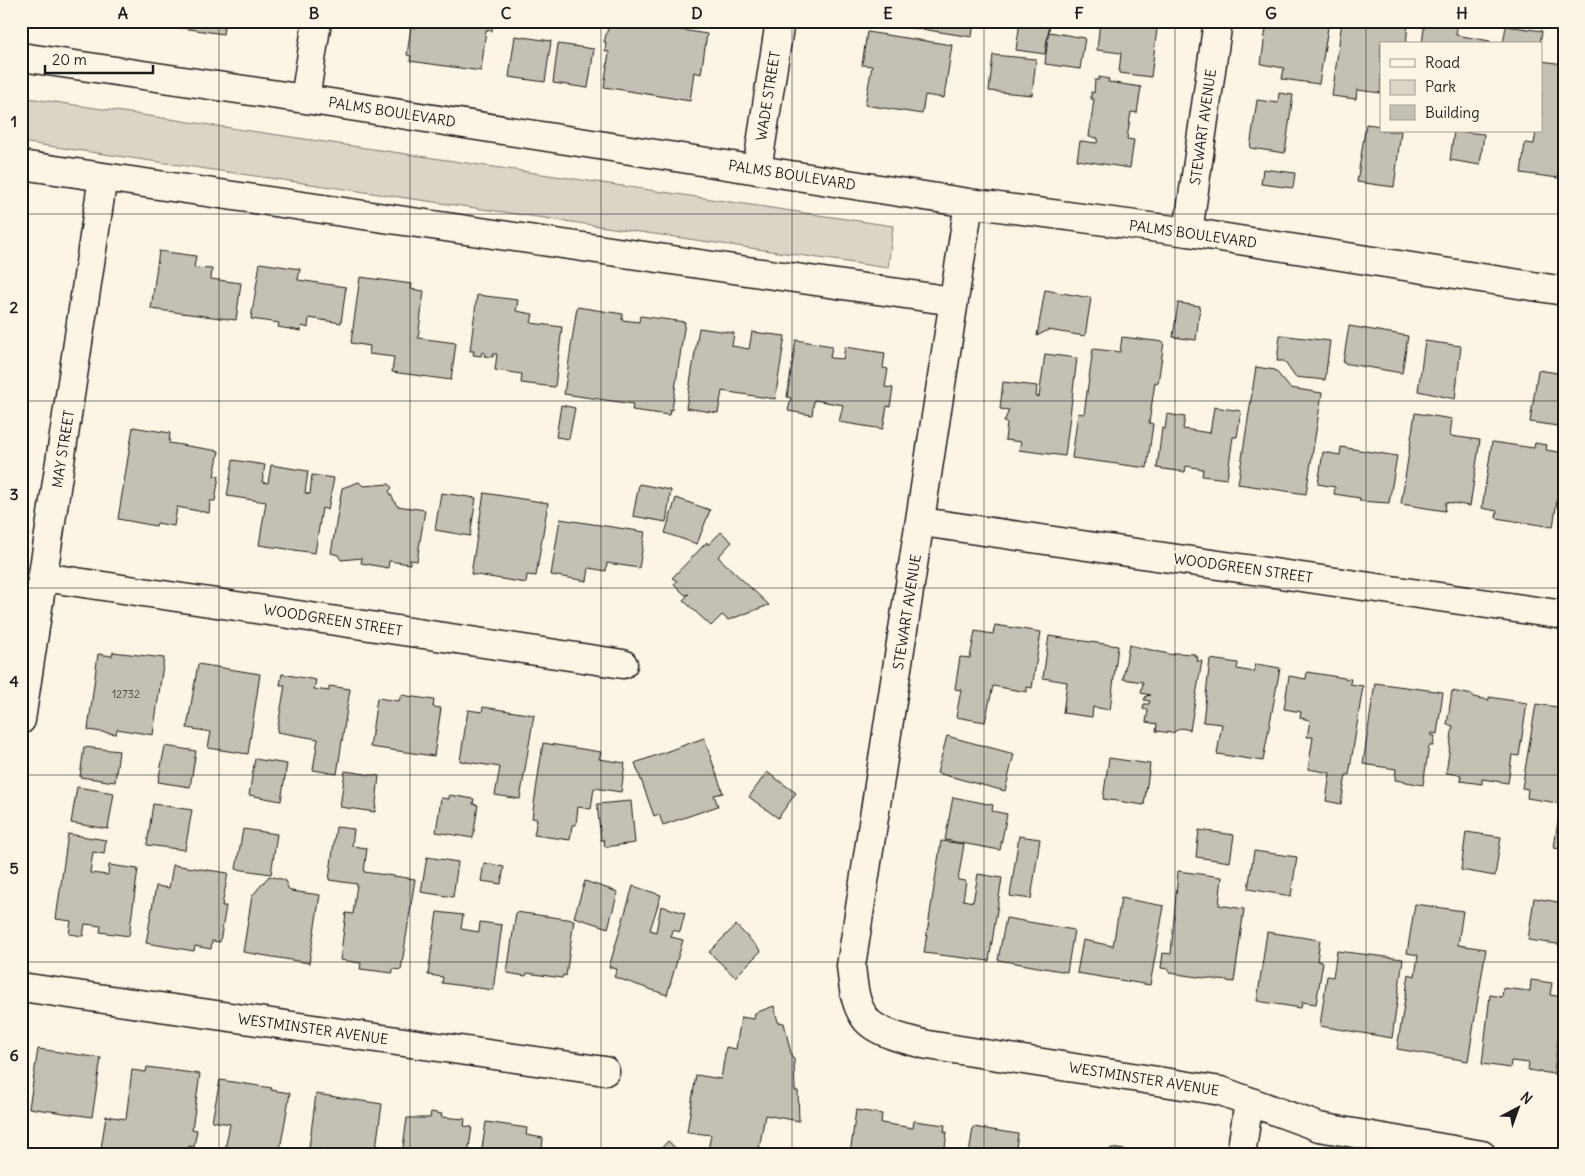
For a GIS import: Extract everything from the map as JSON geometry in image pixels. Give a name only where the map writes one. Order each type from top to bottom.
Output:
[{"type":"street","points":[[305,99],[317,21]]},
{"type":"street","name":"WADE STREET","points":[[757,170],[780,21]]},
{"type":"street","name":"STEWART AVENUE","points":[[1188,232],[1218,21]]},
{"type":"street","name":"PALMS BOULEVARD","points":[[21,57],[305,99],[969,203],[1188,232],[1564,291]]},
{"type":"street","points":[[21,165],[953,301]]},
{"type":"street","name":"MAY STREET","points":[[21,720],[103,177]]},
{"type":"street","name":"STEWART AVENUE","points":[[865,1019],[854,993],[851,966],[922,522],[953,301],[969,203]]},
{"type":"street","name":"WOODGREEN STREET","points":[[922,522],[1564,615]]},
{"type":"street","name":"WOODGREEN STREET","points":[[43,577],[623,664]]},
{"type":"street","name":"WESTMINSTER AVENUE","points":[[21,987],[605,1071]]},
{"type":"street","name":"WESTMINSTER AVENUE","points":[[865,1019],[896,1038],[928,1045],[1220,1091],[1319,1127],[1482,1155]]},
{"type":"street","points":[[1241,1155],[1249,1100]]},
{"type":"green space","points":[[21,97],[893,226],[888,268],[21,142]]},
{"type":"building","points":[[136,21],[225,21],[223,34]]},
{"type":"building","points":[[415,21],[493,21],[492,31],[486,30],[481,71],[410,61],[411,56],[407,55],[411,27],[415,28]]},
{"type":"building","points":[[610,21],[625,21],[707,34],[701,74],[694,72],[690,101],[604,87],[609,52],[605,51],[606,42],[604,42]]},
{"type":"building","points":[[908,21],[974,21],[972,37],[908,27]]},
{"type":"building","points":[[1100,21],[1158,21],[1151,77],[1119,73],[1121,53],[1097,50]]},
{"type":"building","points":[[1267,21],[1329,21],[1319,84],[1282,79],[1284,68],[1261,64]]},
{"type":"building","points":[[1342,21],[1381,21],[1408,25],[1406,42],[1380,42],[1380,93],[1357,90],[1356,99],[1332,96]]},
{"type":"building","points":[[1425,21],[1458,22],[1456,35],[1490,41],[1490,42],[1422,42]]},
{"type":"building","points":[[1020,22],[1049,27],[1045,54],[1016,50]]},
{"type":"building","points":[[1506,26],[1542,31],[1540,42],[1503,42]]},
{"type":"building","points":[[1049,27],[1049,32],[1085,38],[1080,69],[1045,64]]},
{"type":"building","points":[[867,32],[952,45],[944,98],[925,95],[922,114],[865,105],[872,66],[862,65]]},
{"type":"building","points":[[515,36],[551,41],[545,82],[509,77]]},
{"type":"building","points":[[558,44],[594,49],[588,88],[553,83]]},
{"type":"building","points":[[993,55],[1036,59],[1032,95],[989,91]]},
{"type":"building","points":[[1542,61],[1564,64],[1564,136],[1558,178],[1521,173],[1525,143],[1534,144],[1536,132],[1542,132]]},
{"type":"building","points":[[1099,77],[1109,79],[1108,82],[1141,87],[1137,113],[1131,112],[1127,139],[1134,140],[1130,168],[1077,160],[1080,141],[1097,143],[1098,138],[1089,137],[1094,99],[1091,99],[1091,92],[1094,93],[1095,80],[1099,80]]},
{"type":"building","points":[[1279,93],[1293,95],[1285,153],[1250,148],[1257,100],[1278,103]]},
{"type":"building","points":[[1366,124],[1380,126],[1380,132],[1401,132],[1394,187],[1357,182]]},
{"type":"building","points":[[1454,132],[1484,134],[1480,165],[1450,160]]},
{"type":"building","points":[[1263,169],[1295,173],[1293,188],[1261,184]]},
{"type":"building","points":[[159,251],[196,256],[194,268],[212,269],[211,279],[241,283],[236,320],[151,309]]},
{"type":"building","points":[[260,263],[300,269],[298,280],[346,287],[341,323],[309,318],[308,328],[302,326],[301,331],[278,327],[279,323],[251,319]]},
{"type":"building","points":[[360,277],[412,284],[411,289],[424,291],[418,338],[456,343],[451,380],[392,372],[394,357],[369,354],[370,346],[351,343]]},
{"type":"building","points":[[1045,290],[1091,298],[1085,336],[1048,330],[1037,336]]},
{"type":"building","points":[[477,295],[518,300],[516,311],[533,314],[531,323],[562,327],[555,387],[521,383],[522,374],[495,370],[497,354],[493,354],[493,357],[484,356],[485,353],[482,352],[481,356],[473,355],[474,351],[470,351]]},
{"type":"building","points":[[1178,303],[1200,306],[1196,340],[1173,337]]},
{"type":"building","points":[[577,307],[623,314],[622,320],[639,322],[640,316],[685,322],[672,410],[670,410],[669,415],[632,410],[633,404],[564,394]]},
{"type":"building","points":[[1349,326],[1408,336],[1402,373],[1343,363]]},
{"type":"building","points":[[699,328],[734,333],[732,346],[749,349],[752,332],[785,336],[775,399],[722,391],[718,413],[686,408]]},
{"type":"building","points":[[1280,335],[1330,341],[1325,380],[1295,377],[1284,361],[1277,361]]},
{"type":"building","points":[[1122,337],[1164,342],[1158,383],[1155,382],[1149,423],[1153,424],[1147,468],[1072,458],[1078,413],[1084,414],[1093,349],[1120,352]]},
{"type":"building","points":[[796,340],[832,346],[830,358],[843,359],[845,347],[885,353],[883,368],[888,369],[885,387],[893,388],[890,407],[887,406],[883,429],[839,422],[843,405],[814,400],[812,415],[788,411],[791,398],[787,397]]},
{"type":"building","points":[[1425,341],[1461,346],[1455,399],[1418,391]]},
{"type":"building","points":[[1045,354],[1077,358],[1065,456],[1019,450],[1021,442],[1005,440],[1007,423],[1004,422],[1009,410],[1000,409],[1003,382],[1037,386],[1036,396],[1039,397]]},
{"type":"building","points":[[1256,367],[1275,370],[1290,388],[1322,393],[1306,494],[1238,484]]},
{"type":"building","points":[[1538,370],[1564,374],[1564,427],[1530,422]]},
{"type":"building","points":[[561,405],[575,408],[569,439],[556,437]]},
{"type":"building","points":[[1214,407],[1241,411],[1237,437],[1233,437],[1227,479],[1202,476],[1203,469],[1186,466],[1185,472],[1157,468],[1162,428],[1165,429],[1167,414],[1185,417],[1183,429],[1210,433]]},
{"type":"building","points":[[1415,413],[1452,419],[1450,436],[1480,440],[1470,506],[1446,502],[1445,511],[1401,504]]},
{"type":"building","points":[[133,427],[170,433],[169,443],[219,451],[214,476],[219,476],[215,501],[210,501],[209,513],[177,507],[174,526],[157,523],[156,526],[118,519]]},
{"type":"building","points":[[1492,442],[1534,448],[1535,443],[1547,445],[1546,450],[1564,453],[1553,527],[1496,518],[1497,511],[1482,508]]},
{"type":"building","points":[[1341,447],[1397,456],[1389,503],[1359,501],[1360,498],[1334,494],[1335,487],[1318,484],[1323,452],[1340,455]]},
{"type":"building","points":[[233,460],[265,465],[262,482],[268,483],[271,465],[308,471],[305,493],[310,494],[312,475],[334,478],[328,510],[322,508],[315,553],[259,545],[266,502],[227,496]]},
{"type":"building","points":[[359,482],[363,486],[389,484],[392,488],[389,491],[397,506],[425,510],[417,561],[410,560],[410,564],[389,561],[388,568],[361,563],[362,558],[341,560],[338,555],[331,553],[342,488]]},
{"type":"building","points":[[639,484],[671,490],[666,522],[633,516]]},
{"type":"building","points":[[441,493],[476,498],[470,536],[435,530]]},
{"type":"building","points":[[484,493],[548,503],[536,576],[527,575],[526,583],[471,574]]},
{"type":"building","points":[[676,498],[710,510],[697,544],[665,533]]},
{"type":"building","points":[[560,519],[645,532],[639,568],[607,563],[606,571],[589,568],[587,581],[551,575]]},
{"type":"building","points":[[721,532],[732,542],[718,557],[769,605],[728,620],[722,615],[711,626],[683,600],[689,594],[685,595],[674,584],[677,581],[672,578],[707,542],[708,545]]},
{"type":"building","points":[[995,625],[1041,632],[1032,688],[1027,687],[1027,692],[993,686],[985,722],[956,717],[961,690],[955,689],[960,657],[970,658],[975,631],[993,634]]},
{"type":"building","points":[[1049,636],[1118,646],[1110,710],[1093,707],[1092,717],[1063,713],[1067,682],[1043,678]]},
{"type":"building","points":[[1129,645],[1173,655],[1174,653],[1195,654],[1194,656],[1198,657],[1197,661],[1202,661],[1190,730],[1181,728],[1172,733],[1156,731],[1157,724],[1146,722],[1148,710],[1143,709],[1144,704],[1149,704],[1150,701],[1144,700],[1146,696],[1151,695],[1141,693],[1143,682],[1123,679]]},
{"type":"building","points":[[113,652],[164,658],[153,735],[117,729],[116,734],[88,730],[98,654],[112,656]]},
{"type":"building","points":[[1210,659],[1238,663],[1237,669],[1254,672],[1256,664],[1280,668],[1263,761],[1217,754],[1222,724],[1203,722]]},
{"type":"building","points":[[198,664],[260,674],[248,754],[208,748],[211,732],[187,728]]},
{"type":"building","points":[[1307,672],[1351,679],[1350,684],[1363,686],[1349,775],[1346,775],[1341,804],[1326,801],[1330,773],[1308,769],[1313,737],[1307,737],[1310,720],[1300,718],[1301,712],[1284,709],[1289,676],[1306,679]]},
{"type":"building","points":[[282,674],[316,680],[314,689],[329,691],[329,686],[350,689],[337,774],[313,770],[318,739],[277,732],[285,685],[280,685]]},
{"type":"building","points":[[1375,683],[1443,692],[1437,734],[1432,733],[1431,735],[1435,736],[1433,746],[1429,746],[1423,785],[1395,780],[1396,769],[1363,764]]},
{"type":"building","points":[[1452,691],[1489,700],[1489,697],[1527,703],[1519,756],[1512,755],[1508,783],[1482,779],[1482,784],[1460,781],[1461,775],[1446,773],[1453,726],[1447,725]]},
{"type":"building","points":[[401,695],[434,700],[433,707],[441,708],[434,756],[370,747],[377,698],[399,701]]},
{"type":"building","points":[[1536,704],[1564,708],[1564,804],[1527,798],[1528,789],[1522,788]]},
{"type":"building","points":[[483,707],[534,715],[520,799],[495,795],[500,767],[460,761],[468,710],[482,712]]},
{"type":"building","points":[[947,736],[1014,754],[1005,791],[937,773]]},
{"type":"building","points":[[704,738],[723,793],[714,795],[718,806],[663,825],[659,814],[654,816],[635,763]]},
{"type":"building","points":[[543,743],[601,752],[599,759],[625,763],[621,792],[594,788],[591,809],[578,807],[576,825],[572,825],[570,840],[534,835],[537,819],[532,818]]},
{"type":"building","points":[[165,746],[196,751],[190,787],[158,782]]},
{"type":"building","points":[[84,747],[119,751],[115,782],[80,777]]},
{"type":"building","points":[[1109,758],[1150,764],[1144,805],[1103,799]]},
{"type":"building","points":[[255,759],[287,764],[281,801],[249,795]]},
{"type":"building","points":[[345,771],[379,776],[375,812],[340,807]]},
{"type":"building","points":[[767,772],[796,793],[778,818],[749,797]]},
{"type":"building","points":[[77,787],[114,793],[108,829],[71,823]]},
{"type":"building","points":[[449,795],[474,799],[473,804],[478,805],[473,838],[436,832],[441,798],[449,799]]},
{"type":"building","points":[[953,797],[993,805],[992,811],[1007,814],[1000,850],[945,840]]},
{"type":"building","points":[[631,801],[635,843],[605,847],[604,840],[601,840],[597,804]]},
{"type":"building","points":[[153,804],[192,810],[185,850],[147,845]]},
{"type":"building","points":[[1558,821],[1564,822],[1564,866],[1558,865],[1561,849],[1554,848]]},
{"type":"building","points":[[336,827],[354,829],[352,846],[367,848],[364,872],[415,879],[401,970],[393,969],[393,973],[360,969],[361,963],[340,960],[346,913],[353,914],[357,884],[329,880]]},
{"type":"building","points":[[243,829],[277,834],[271,874],[236,869]]},
{"type":"building","points":[[1199,830],[1234,835],[1230,862],[1196,857]]},
{"type":"building","points":[[1466,832],[1501,837],[1495,876],[1461,870]]},
{"type":"building","points":[[68,834],[106,840],[104,854],[93,852],[90,873],[108,875],[109,865],[138,869],[129,936],[100,932],[101,926],[85,924],[83,936],[69,934],[71,921],[56,919]]},
{"type":"building","points":[[1019,836],[1040,839],[1031,899],[1010,896]]},
{"type":"building","points":[[941,841],[964,844],[958,880],[966,881],[963,900],[973,902],[978,874],[1002,878],[989,961],[924,953]]},
{"type":"building","points":[[1254,851],[1297,857],[1291,896],[1248,889]]},
{"type":"building","points":[[427,857],[458,862],[453,897],[421,892]]},
{"type":"building","points":[[484,863],[504,867],[501,884],[481,881]]},
{"type":"building","points":[[173,865],[228,873],[222,906],[226,906],[220,942],[212,941],[211,949],[195,946],[194,951],[146,943],[156,886],[169,888]]},
{"type":"building","points":[[1559,867],[1564,868],[1564,889],[1557,888]]},
{"type":"building","points":[[1178,871],[1222,877],[1219,905],[1244,909],[1234,982],[1169,973],[1169,969],[1161,968],[1163,953],[1171,954]]},
{"type":"building","points":[[269,876],[285,880],[291,891],[320,895],[309,963],[243,952],[252,896]]},
{"type":"building","points":[[585,881],[618,892],[608,928],[574,917]]},
{"type":"building","points":[[633,886],[661,895],[650,930],[656,932],[661,906],[685,913],[680,932],[673,930],[671,937],[683,940],[667,995],[614,977],[617,969],[609,967]]},
{"type":"building","points":[[1121,898],[1164,906],[1150,985],[1077,973],[1083,940],[1113,946]]},
{"type":"building","points":[[1534,898],[1564,903],[1564,945],[1528,940]]},
{"type":"building","points":[[1415,904],[1463,911],[1458,945],[1486,949],[1468,1061],[1397,1049],[1409,974],[1415,976],[1418,955],[1407,953]]},
{"type":"building","points":[[437,912],[463,915],[461,929],[479,932],[480,922],[502,925],[493,990],[442,983],[443,977],[428,975]]},
{"type":"building","points":[[516,912],[574,920],[566,976],[563,975],[562,978],[527,973],[526,976],[507,973]]},
{"type":"building","points":[[1006,918],[1074,930],[1067,972],[998,960]]},
{"type":"building","points":[[736,925],[761,951],[735,977],[709,952]]},
{"type":"building","points":[[1267,932],[1320,940],[1317,961],[1323,962],[1316,1004],[1302,1002],[1301,1008],[1257,1001]]},
{"type":"building","points":[[1337,951],[1403,959],[1392,1038],[1320,1026],[1327,976],[1333,977]]},
{"type":"building","points":[[1531,980],[1552,983],[1550,995],[1563,997],[1554,1074],[1528,1070],[1529,1063],[1511,1061],[1510,1068],[1482,1064],[1490,995],[1502,997],[1503,988],[1530,991]]},
{"type":"building","points":[[774,1006],[778,1022],[784,1023],[792,1058],[794,1059],[795,1091],[798,1091],[799,1121],[765,1115],[758,1155],[707,1155],[711,1135],[687,1132],[696,1075],[721,1079],[726,1047],[736,1049],[741,1017],[754,1019],[755,1013]]},
{"type":"building","points":[[38,1049],[101,1058],[92,1117],[29,1108]]},
{"type":"building","points":[[147,1067],[200,1074],[192,1129],[197,1130],[194,1147],[189,1146],[188,1155],[140,1155],[131,1152],[131,1155],[100,1155],[106,1116],[126,1119],[132,1070],[146,1072]]},
{"type":"building","points":[[220,1080],[272,1088],[271,1090],[290,1093],[279,1155],[224,1155],[230,1124],[212,1121]]},
{"type":"building","points":[[316,1094],[382,1104],[375,1155],[320,1155],[320,1149],[309,1148]]},
{"type":"building","points":[[856,1110],[882,1114],[881,1123],[913,1128],[914,1121],[945,1125],[944,1132],[947,1132],[944,1155],[850,1155]]},
{"type":"building","points":[[431,1112],[442,1114],[441,1117],[465,1119],[464,1126],[472,1127],[468,1155],[402,1155],[407,1118],[430,1118]]},
{"type":"building","points":[[486,1122],[527,1128],[526,1135],[543,1138],[542,1150],[565,1155],[481,1155]]},
{"type":"building","points":[[973,1127],[1018,1134],[1015,1155],[969,1155]]},
{"type":"building","points":[[668,1141],[683,1155],[655,1155]]},
{"type":"building","points":[[1111,1148],[1151,1154],[1110,1155]]}]
